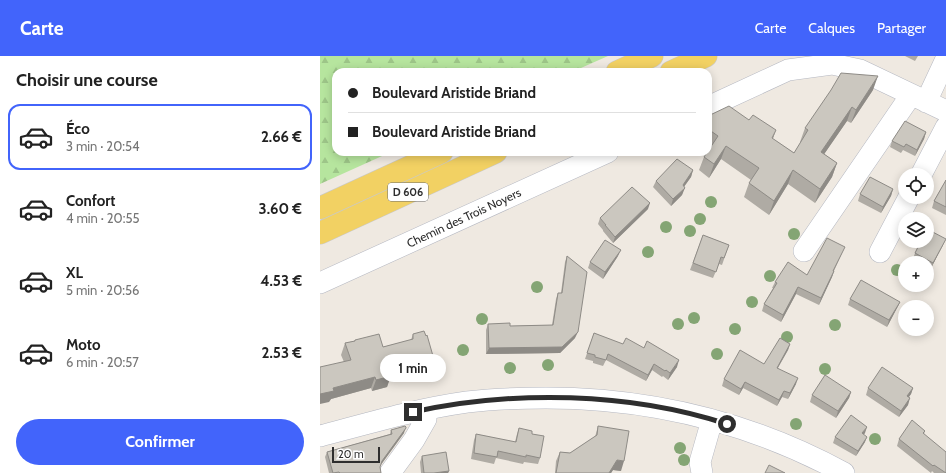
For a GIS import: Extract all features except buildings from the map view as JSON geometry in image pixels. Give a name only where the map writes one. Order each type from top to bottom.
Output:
[{"type":"main road","points":[[626,68],[652,56]]},
{"type":"main road","points":[[680,68],[706,56]]},
{"type":"main road","name":"D 606","points":[[320,208],[433,156]]},
{"type":"main road","name":"D 606","points":[[320,233],[487,156]]},
{"type":"street","points":[[804,251],[918,99],[946,59]]},
{"type":"street","points":[[712,105],[788,70],[832,64],[860,70],[918,99],[946,111]]},
{"type":"street","points":[[924,168],[946,127]]},
{"type":"street","name":"Chemin des Trois Noyers","points":[[320,283],[599,156]]},
{"type":"street","points":[[880,252],[905,204]]},
{"type":"street","points":[[320,436],[389,418],[468,402],[524,398],[597,399],[668,409],[712,420],[771,439],[844,473]]},
{"type":"street","points":[[390,473],[414,440],[426,419],[424,410]]},
{"type":"street","points":[[702,473],[700,462],[712,420]]},
{"type":"green space","points":[[320,56],[608,56],[581,68],[332,68],[332,156],[382,156],[320,184]]},
{"type":"route","points":[[413,412],[468,402],[500,399],[597,399],[668,409],[727,424]]}]
